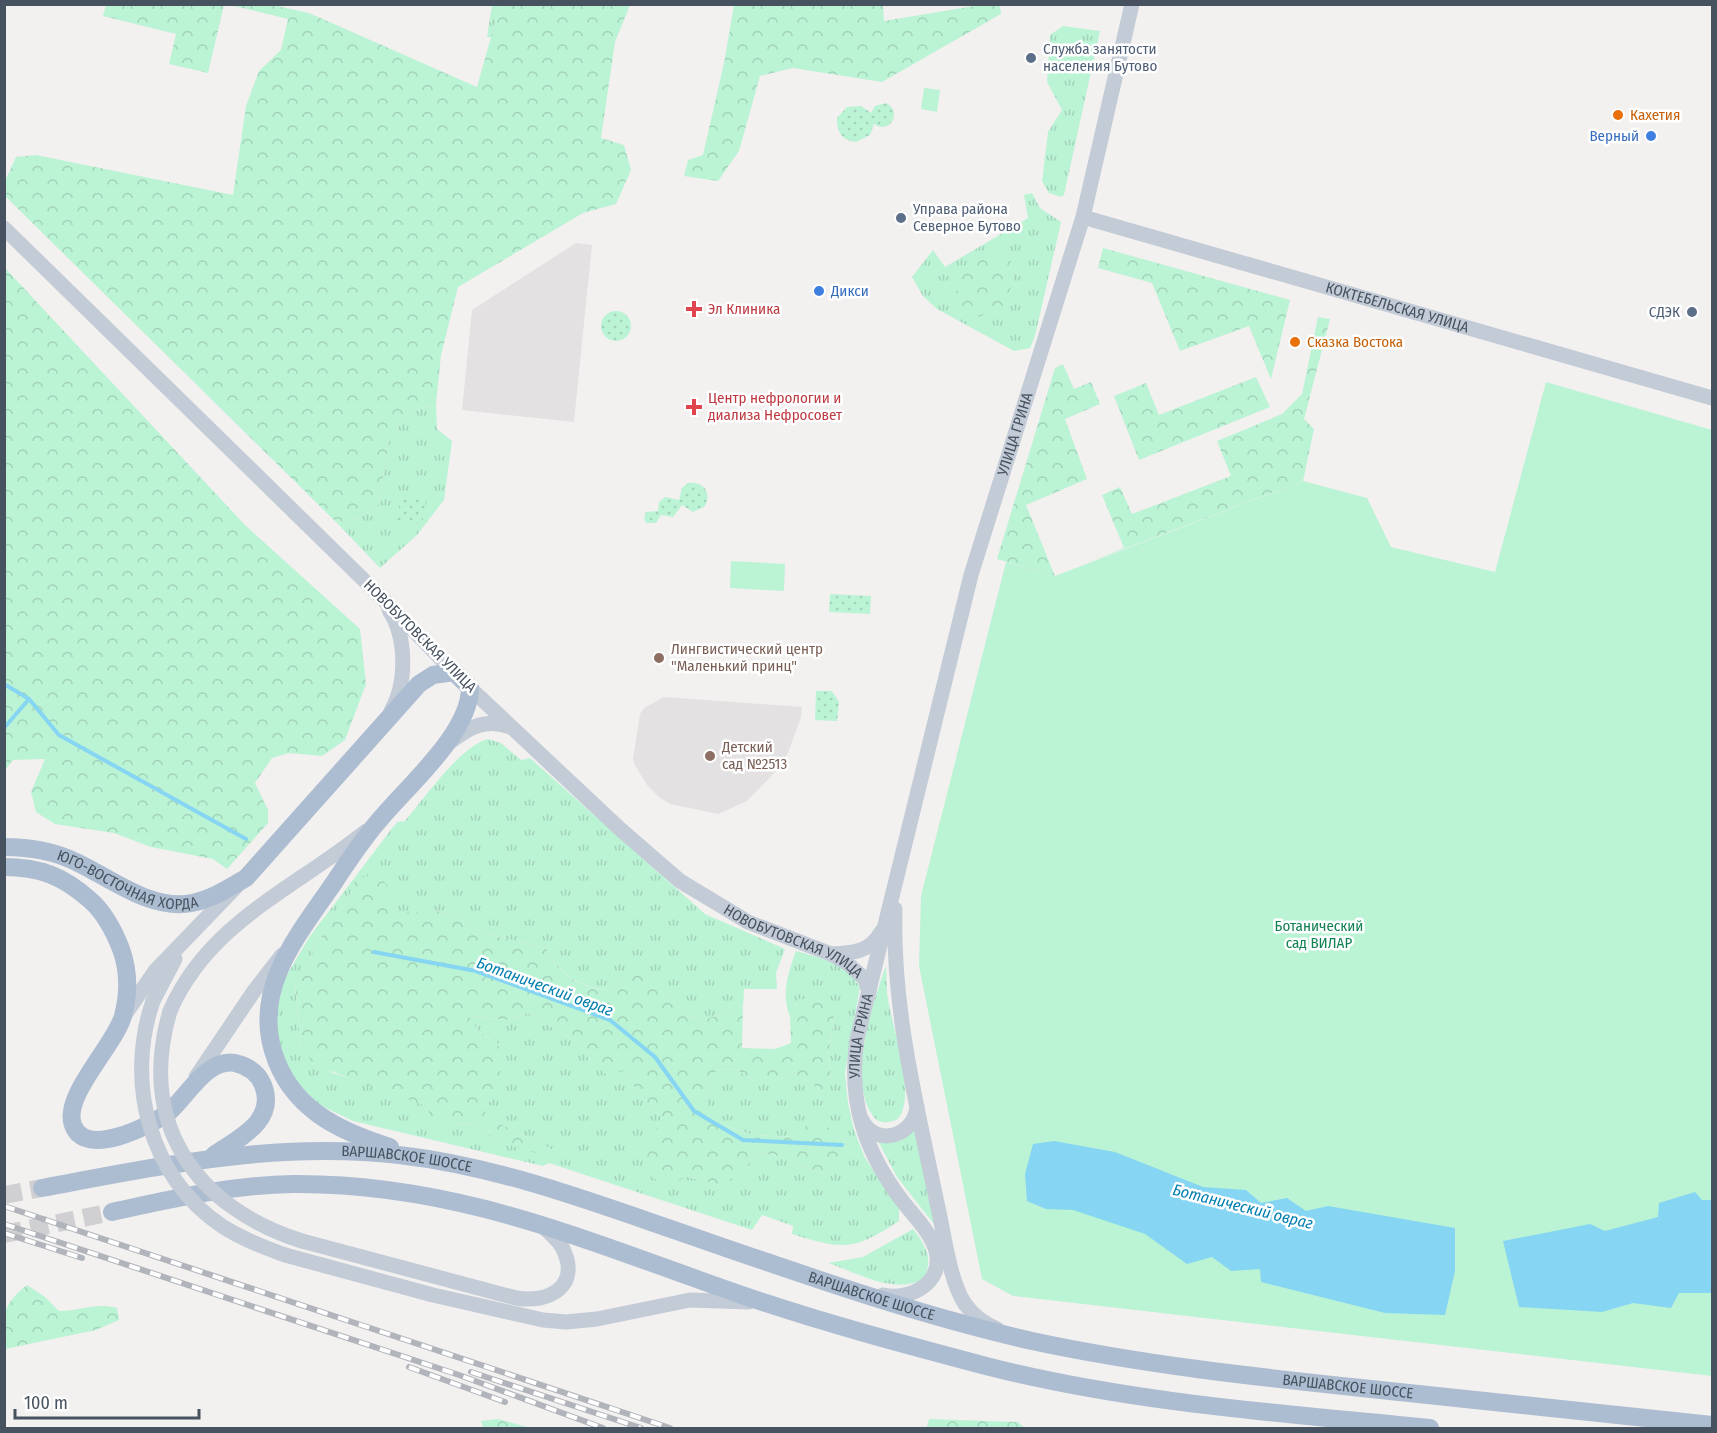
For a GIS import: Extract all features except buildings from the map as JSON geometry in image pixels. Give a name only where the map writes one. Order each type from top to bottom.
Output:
[{"type":"main road","name":"НОВОБУТОВСКАЯ УЛИЦА","points":[[454,672],[470,688]]},
{"type":"main road","name":"ЮГО-ВОСТОЧНАЯ ХОРДА","points":[[4,847],[52,852],[77,862],[136,893],[161,901],[190,903],[218,895],[246,878],[379,728],[426,679],[441,673],[454,672]]},
{"type":"main road","points":[[429,1160],[377,1143],[334,1125],[317,1115],[292,1092],[276,1061],[268,1020],[270,994],[276,975],[292,943],[381,817],[442,747],[465,714],[470,701],[470,688]]},
{"type":"main road","name":"ЮГО-ВОСТОЧНАЯ ХОРДА","points":[[4,867],[30,867],[52,872],[73,884],[99,907],[116,934],[127,965],[128,989],[123,1018]]},
{"type":"main road","points":[[123,1018],[74,1103],[71,1121],[79,1134],[96,1141],[144,1127],[170,1111],[187,1090],[216,1067],[232,1063],[249,1068],[265,1090],[266,1102],[261,1119],[251,1130],[210,1157]]},
{"type":"main road","name":"ВАРШАВСКОЕ ШОССЕ","points":[[42,1188],[210,1157],[327,1151],[398,1155],[502,1173],[905,1308],[1030,1340],[1126,1359],[1227,1374],[1713,1425]]},
{"type":"main road","name":"ВАРШАВСКОЕ ШОССЕ","points":[[112,1212],[237,1188],[324,1185],[435,1196],[538,1222],[779,1307],[986,1366],[1164,1400],[1430,1428]]},
{"type":"street","name":"УЛИЦА ГРИНА","points":[[1030,1340],[994,1328],[980,1320],[960,1294],[917,1105],[900,1014],[889,932],[898,864],[971,575],[1083,217],[1132,4]]},
{"type":"street","name":"КОКТЕБЕЛЬСКАЯ УЛИЦА","points":[[1083,217],[1713,398]]},
{"type":"street","name":"НОВОБУТОВСКАЯ УЛИЦА","points":[[4,228],[375,591],[454,672]]},
{"type":"street","points":[[375,591],[393,615],[398,629],[402,659],[399,692],[395,704],[379,728]]},
{"type":"street","name":"НОВОБУТОВСКАЯ УЛИЦА","points":[[470,688],[620,829],[696,893],[748,922],[831,954],[847,963],[865,979],[869,992]]},
{"type":"street","points":[[442,747],[475,725],[487,722],[510,727]]},
{"type":"street","points":[[381,817],[346,847],[219,937],[190,971],[170,1011],[162,1045],[161,1082],[168,1118],[186,1160],[208,1188],[256,1223],[302,1241],[516,1298],[536,1300],[550,1296],[561,1287],[567,1267],[561,1245],[538,1222]]},
{"type":"street","points":[[123,1018],[155,971],[246,878]]},
{"type":"street","points":[[198,927],[173,962],[153,1001],[143,1041],[141,1084],[148,1124],[160,1155],[180,1186],[208,1215],[244,1240],[285,1255],[434,1295],[543,1320],[588,1320],[690,1299],[740,1301],[779,1307]]},
{"type":"street","name":"УЛИЦА ГРИНА","points":[[856,1103],[854,1062],[876,961],[889,932]]},
{"type":"street","points":[[831,954],[864,950],[889,932]]},
{"type":"street","points":[[187,1090],[254,991],[292,943]]},
{"type":"street","points":[[847,963],[860,965],[876,961]]},
{"type":"street","points":[[856,1103],[864,1124],[876,1134],[884,1136],[898,1133],[912,1124],[917,1105]]},
{"type":"street","points":[[825,1282],[891,1297],[903,1297],[925,1286],[934,1275],[937,1262],[930,1239],[876,1162],[860,1125],[856,1103]]},
{"type":"shaded area","points":[[576,243],[592,245],[574,422],[462,410],[472,310]]},
{"type":"shaded area","name":"Детский сад №2513","points":[[664,697],[802,707],[801,717],[788,753],[778,769],[747,801],[718,814],[670,804],[647,785],[635,765],[633,759],[640,714],[644,708]]},
{"type":"green space","points":[[106,5],[224,5],[208,73],[169,64],[176,34],[103,16]]},
{"type":"green space","points":[[230,5],[272,5],[309,13],[477,87],[500,5],[630,5],[615,42],[601,138],[624,145],[631,170],[616,204],[583,213],[458,287],[441,355],[436,405],[409,412],[389,440],[379,506],[356,519],[336,522],[5,196],[5,181],[16,157],[36,155],[233,195],[246,106],[259,71],[281,50],[288,19]]},
{"type":"green space","points":[[492,5],[500,5],[491,37],[487,37]]},
{"type":"green space","points":[[734,5],[883,5],[884,21],[980,5],[1000,5],[1001,14],[882,82],[793,68],[760,76],[739,151],[718,181],[684,176],[688,160],[703,155],[724,63]]},
{"type":"green space","points":[[1063,26],[1100,31],[1064,195],[1061,197],[1049,193],[1042,181],[1048,132],[1062,110],[1047,82],[1050,35]]},
{"type":"green space","points":[[924,88],[940,90],[937,112],[921,109]]},
{"type":"green space","points":[[886,103],[894,112],[889,125],[880,127],[874,124],[870,135],[856,142],[847,140],[841,135],[837,118],[847,107],[861,106],[871,113],[875,106]]},
{"type":"green space","points":[[1032,193],[1040,208],[1061,222],[1035,336],[1030,348],[1014,351],[937,309],[923,296],[912,277],[933,250],[945,267],[1028,218],[1024,195]]},
{"type":"green space","points":[[1103,248],[1290,300],[1271,379],[1249,326],[1180,351],[1152,283],[1098,268]]},
{"type":"green space","points":[[1010,254],[1013,281],[1004,306],[969,321],[958,316],[952,306],[960,288],[956,278],[960,272],[980,261]]},
{"type":"green space","points":[[5,268],[245,525],[360,629],[366,684],[345,740],[322,756],[289,753],[272,758],[255,783],[268,810],[268,823],[227,869],[213,859],[151,847],[114,833],[55,824],[36,812],[31,792],[45,759],[13,760],[5,770]]},
{"type":"green space","points":[[616,311],[627,315],[631,326],[627,337],[616,341],[605,337],[601,326],[605,315]]},
{"type":"green space","points":[[1318,317],[1330,319],[1304,419],[1314,429],[1303,481],[1087,563],[1124,548],[1102,495],[1120,487],[1132,514],[1231,476],[1217,441],[1282,414],[1302,394]]},
{"type":"green space","points":[[1063,364],[1074,389],[1091,382],[1100,404],[1065,419],[1087,479],[1026,505],[1055,576],[997,559],[1055,368]]},
{"type":"green space","points":[[1256,377],[1270,407],[1139,460],[1114,396],[1146,383],[1159,415]]},
{"type":"green space","name":"Ботанический сад ВИЛАР","points":[[1546,382],[1712,430],[1712,1376],[1013,1296],[982,1279],[919,966],[921,896],[1006,562],[1055,576],[1303,481],[1367,498],[1391,547],[1495,572]]},
{"type":"green space","points":[[436,405],[437,429],[452,441],[444,500],[417,535],[380,568],[336,522],[356,519],[379,506],[389,440],[409,412]]},
{"type":"green space","points":[[688,483],[699,484],[705,489],[708,497],[704,507],[693,512],[682,505],[673,517],[661,515],[656,523],[646,523],[644,518],[646,512],[658,511],[659,502],[665,497],[679,500],[682,488]]},
{"type":"green space","points":[[401,495],[426,499],[422,525],[397,520]]},
{"type":"green space","points":[[731,561],[785,564],[784,591],[730,588]]},
{"type":"green space","points":[[830,594],[871,596],[870,614],[829,612]]},
{"type":"green space","points":[[816,691],[832,691],[839,702],[837,721],[815,720]]},
{"type":"green space","points":[[488,739],[501,743],[521,760],[530,758],[705,914],[785,949],[776,973],[777,989],[744,989],[743,1007],[703,1020],[683,1015],[672,998],[625,976],[608,990],[587,986],[564,972],[546,948],[487,934],[452,915],[433,910],[413,914],[392,910],[391,890],[348,898],[313,949],[309,968],[295,984],[301,1046],[332,1073],[372,1084],[429,1107],[452,1125],[476,1123],[499,1142],[555,1151],[484,1116],[497,1042],[479,1032],[468,1016],[508,1020],[528,1013],[581,1045],[591,1062],[627,1070],[635,1089],[663,1119],[688,1177],[720,1185],[739,1173],[759,1153],[778,1156],[829,1176],[809,1124],[793,1137],[753,1135],[717,1123],[708,1106],[705,1086],[717,1069],[737,1070],[754,1081],[774,1081],[792,1073],[810,1082],[824,1094],[831,1076],[828,1056],[834,1018],[799,999],[790,1017],[786,992],[788,975],[796,951],[824,959],[841,967],[855,979],[860,987],[845,1073],[848,1103],[854,1130],[865,1158],[899,1208],[899,1221],[870,1238],[848,1245],[824,1243],[792,1234],[793,1226],[762,1215],[752,1230],[549,1163],[543,1166],[353,1121],[320,1105],[307,1094],[294,1078],[282,1054],[277,1032],[277,998],[282,983],[310,936],[397,822],[405,821],[454,762],[477,744]]},
{"type":"green space","points":[[378,875],[391,890],[393,910],[413,913],[433,910],[452,915],[487,934],[546,948],[558,966],[578,983],[608,990],[625,976],[644,972],[654,989],[672,998],[683,1015],[703,1020],[743,1007],[742,1048],[775,1049],[791,1043],[790,1017],[799,999],[828,1000],[834,1018],[828,1056],[831,1075],[825,1095],[810,1082],[792,1073],[774,1081],[754,1081],[737,1070],[718,1069],[705,1086],[708,1105],[717,1123],[753,1135],[793,1137],[809,1123],[834,1129],[852,1159],[829,1176],[778,1156],[759,1153],[739,1174],[720,1185],[688,1177],[665,1185],[647,1174],[641,1154],[663,1119],[635,1089],[627,1070],[607,1075],[591,1062],[581,1045],[528,1013],[508,1020],[469,1016],[479,1032],[497,1042],[504,1062],[484,1116],[555,1151],[550,1157],[499,1142],[476,1123],[452,1125],[428,1118],[429,1107],[314,1065],[301,1046],[295,983],[309,968],[313,949],[348,898],[356,878]]},
{"type":"green space","points":[[886,966],[888,998],[903,1066],[905,1096],[903,1109],[898,1119],[885,1122],[875,1119],[866,1101],[862,1083],[862,1063],[864,1042],[874,1000]]},
{"type":"green space","points":[[914,1128],[937,1228],[897,1177],[876,1137]]},
{"type":"green space","points":[[913,1229],[922,1241],[927,1254],[928,1267],[922,1280],[911,1284],[887,1283],[828,1263],[863,1257]]},
{"type":"green space","points":[[27,1285],[45,1297],[59,1311],[109,1306],[117,1308],[119,1320],[96,1330],[5,1349],[4,1320],[8,1306],[18,1292]]},
{"type":"green space","points":[[498,1419],[531,1428],[483,1428],[481,1421]]},
{"type":"green space","points":[[929,1419],[1018,1422],[1025,1428],[927,1428]]},
{"type":"water","points":[[1054,1141],[1115,1152],[1203,1187],[1246,1190],[1261,1203],[1287,1198],[1306,1211],[1328,1206],[1455,1228],[1455,1271],[1445,1315],[1385,1313],[1261,1282],[1260,1269],[1231,1271],[1212,1257],[1187,1264],[1145,1234],[1073,1210],[1046,1209],[1027,1201],[1025,1174],[1033,1144]]},
{"type":"water","points":[[1695,1192],[1702,1200],[1712,1200],[1712,1293],[1679,1293],[1671,1308],[1633,1303],[1602,1312],[1519,1307],[1503,1241],[1590,1224],[1605,1231],[1658,1217],[1659,1203]]},
{"type":"waterway","name":"Ботанический овраг","points":[[4,684],[29,699],[59,735],[246,839]]},
{"type":"waterway","points":[[4,728],[29,699]]},
{"type":"waterway","name":"Ботанический овраг","points":[[374,952],[476,971],[610,1020],[655,1057],[694,1111],[743,1140],[842,1145]]},
{"type":"tunnel","points":[[4,1195],[42,1188]]},
{"type":"tunnel","points":[[4,1234],[112,1212]]},
{"type":"railway","points":[[4,1206],[670,1428]]},
{"type":"railway","points":[[4,1224],[459,1375],[603,1428]]},
{"type":"railway","points":[[4,1233],[82,1258]]},
{"type":"railway","points":[[409,1367],[505,1402]]},
{"type":"railway","points":[[471,1372],[641,1428]]},
{"type":"place","name":"Служба занятости населения Бутово","points":[[1031,58]]},
{"type":"place","name":"Кахетия","points":[[1618,115]]},
{"type":"place","name":"Верный","points":[[1651,136]]},
{"type":"place","name":"Управа района Северное Бутово","points":[[901,218]]},
{"type":"place","name":"Дикси","points":[[819,291]]},
{"type":"place","name":"Эл Клиника","points":[[694,309]]},
{"type":"place","name":"СДЭК","points":[[1692,312]]},
{"type":"place","name":"Сказка Востока","points":[[1295,342]]},
{"type":"place","name":"Центр нефрологии и диализа Нефросовет","points":[[694,407]]},
{"type":"place","name":"Лингвистический центр \"Маленький принц\"","points":[[659,658]]},
{"type":"place","name":"Детский сад №2513","points":[[710,756]]}]
